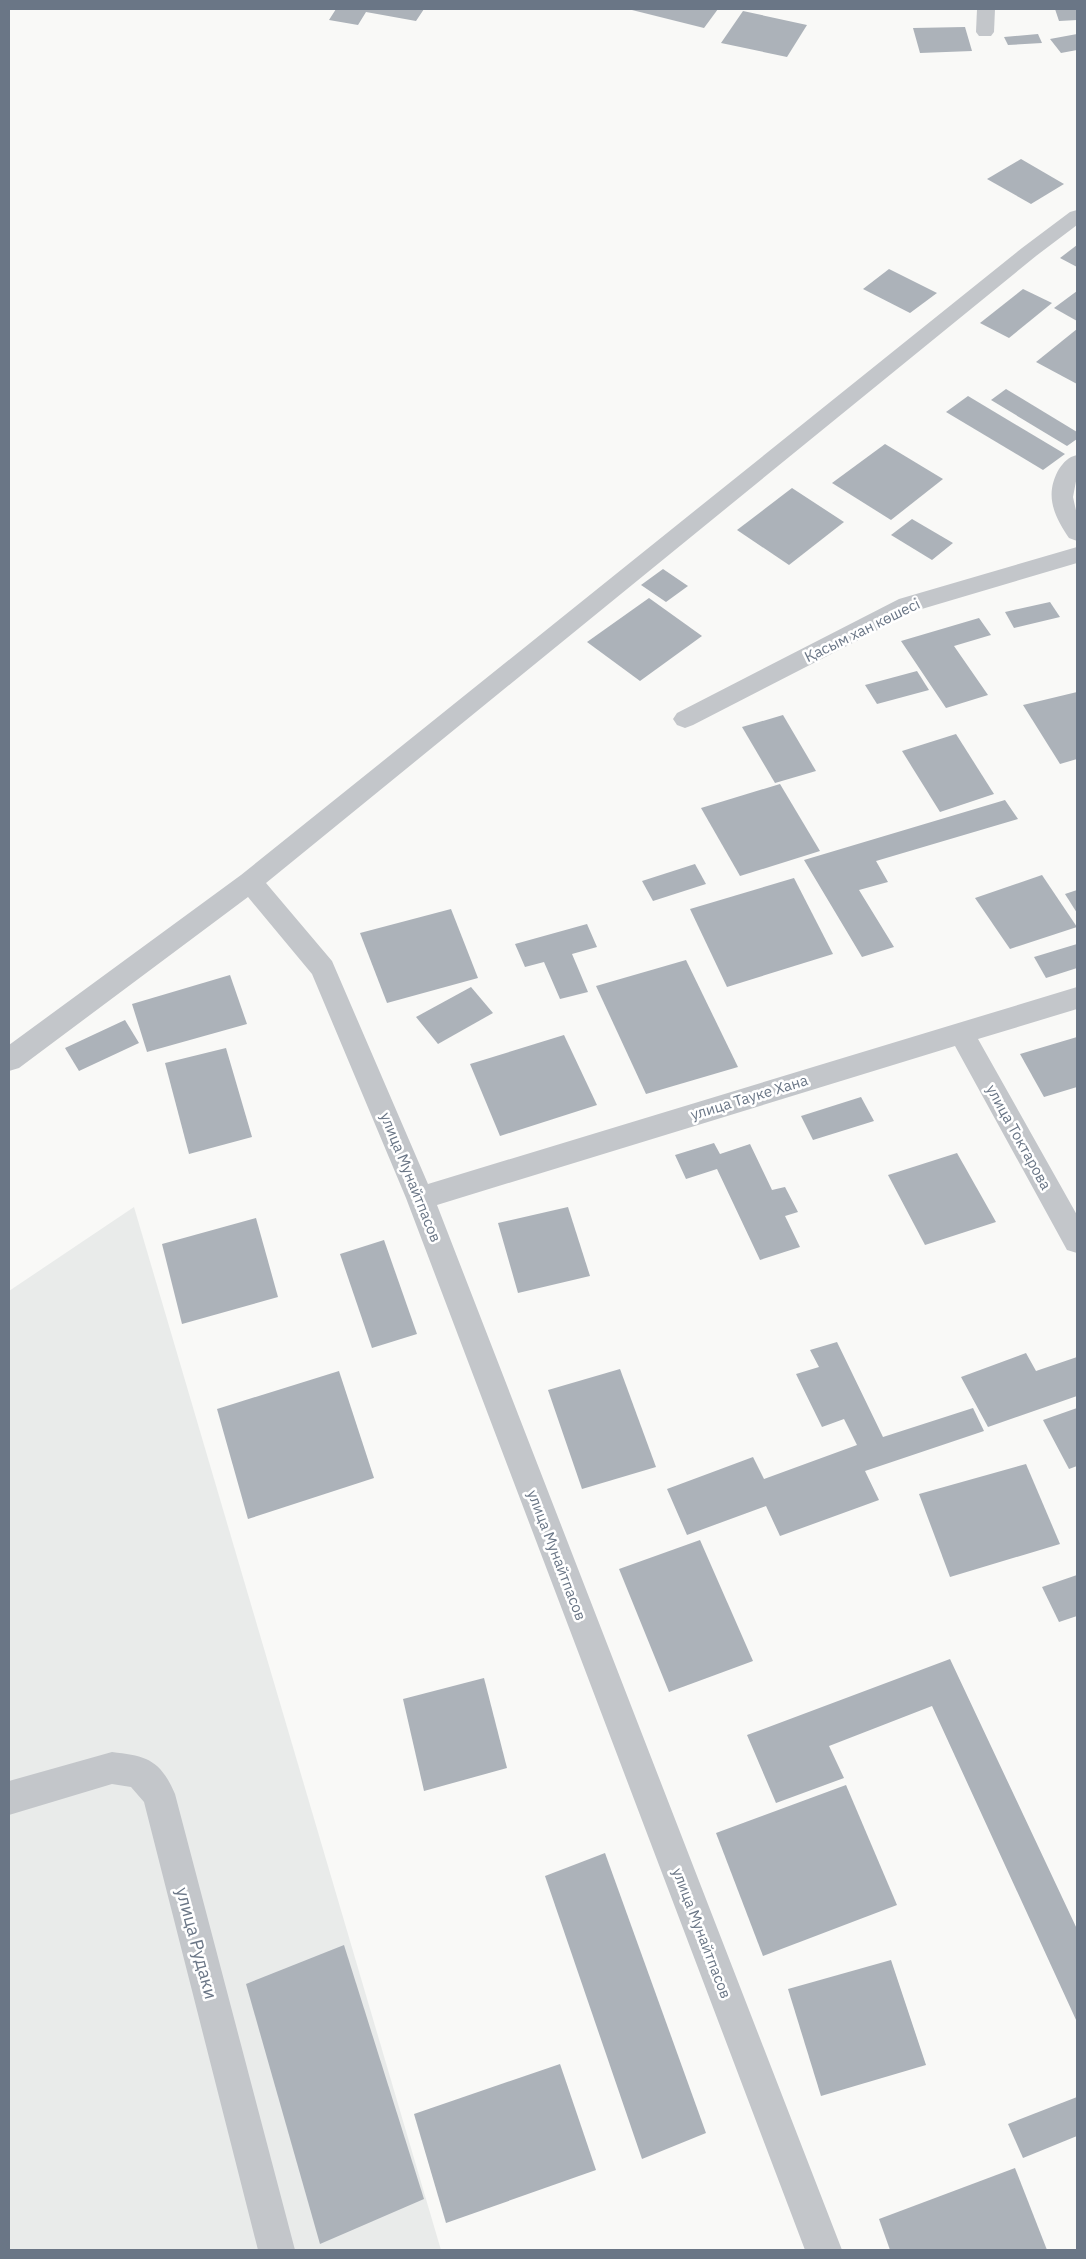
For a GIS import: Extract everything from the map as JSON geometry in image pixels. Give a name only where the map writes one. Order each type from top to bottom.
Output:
[{"type":"street","points":[[985,32],[986,9]]},
{"type":"street","points":[[9,1060],[250,882],[1077,216]]},
{"type":"street","points":[[1077,462],[1066,472],[1061,494],[1067,519],[1077,533]]},
{"type":"street","name":"Қасым хан көшесі","points":[[685,719],[907,605],[1077,555]]},
{"type":"street","name":"улица Мунайтпасов","points":[[250,882],[323,968],[420,1198],[823,2250]]},
{"type":"street","name":"улица Тауке Хана","points":[[420,1198],[1077,998]]},
{"type":"street","name":"улица Токтарова","points":[[961,1032],[1077,1240]]},
{"type":"street","name":"улица Рудаки","points":[[9,1798],[112,1768],[140,1772],[158,1794],[277,2250]]},
{"type":"shaded area","points":[[134,1207],[441,2250],[9,2250],[9,1291]]},
{"type":"building","points":[[336,9],[424,9],[416,21],[366,12],[358,25],[329,20]]},
{"type":"building","points":[[628,9],[718,9],[704,28]]},
{"type":"building","points":[[1055,9],[1077,9],[1077,20],[1059,21]]},
{"type":"building","points":[[743,11],[807,25],[787,57],[721,43]]},
{"type":"building","points":[[965,27],[972,51],[920,53],[913,28]]},
{"type":"building","points":[[1038,34],[1042,43],[1008,45],[1004,37]]},
{"type":"building","points":[[1077,34],[1077,50],[1061,53],[1050,39]]},
{"type":"building","points":[[1021,159],[1064,184],[1031,204],[987,179]]},
{"type":"building","points":[[1077,245],[1077,267],[1060,258]]},
{"type":"building","points":[[889,269],[937,293],[910,313],[863,289]]},
{"type":"building","points":[[1023,289],[1052,303],[1009,338],[980,323]]},
{"type":"building","points":[[1077,291],[1077,321],[1054,308]]},
{"type":"building","points":[[1077,329],[1077,384],[1036,362]]},
{"type":"building","points":[[1006,389],[1077,432],[1077,439],[1067,446],[991,400]]},
{"type":"building","points":[[968,396],[1065,454],[1043,470],[946,412]]},
{"type":"building","points":[[885,444],[943,479],[891,520],[832,483]]},
{"type":"building","points":[[792,488],[844,522],[789,565],[737,530]]},
{"type":"building","points":[[912,519],[953,543],[932,560],[891,535]]},
{"type":"building","points":[[663,569],[688,586],[666,602],[641,585]]},
{"type":"building","points":[[649,598],[702,636],[640,681],[587,642]]},
{"type":"building","points":[[1050,602],[1060,617],[1014,628],[1005,612]]},
{"type":"building","points":[[979,618],[991,635],[954,646],[988,695],[946,708],[901,641]]},
{"type":"building","points":[[917,671],[929,690],[877,704],[865,685]]},
{"type":"building","points":[[1077,692],[1077,759],[1060,764],[1023,705]]},
{"type":"building","points":[[783,715],[816,771],[775,783],[742,727]]},
{"type":"building","points":[[956,734],[994,794],[940,812],[902,751]]},
{"type":"building","points":[[780,784],[820,851],[740,876],[701,808]]},
{"type":"building","points":[[1005,800],[1018,819],[876,861],[888,882],[859,890],[894,947],[862,957],[804,860]]},
{"type":"building","points":[[695,864],[706,884],[653,901],[642,881]]},
{"type":"building","points":[[1042,875],[1077,927],[1010,949],[975,898]]},
{"type":"building","points":[[794,878],[833,954],[727,987],[690,909]]},
{"type":"building","points":[[1077,890],[1077,913],[1065,894]]},
{"type":"building","points":[[451,909],[478,978],[387,1003],[360,933]]},
{"type":"building","points":[[587,924],[597,947],[572,954],[588,992],[560,999],[544,962],[525,967],[515,944]]},
{"type":"building","points":[[1077,944],[1077,968],[1046,978],[1034,957]]},
{"type":"building","points":[[686,960],[738,1067],[646,1094],[596,986]]},
{"type":"building","points":[[230,975],[247,1024],[147,1052],[132,1004]]},
{"type":"building","points":[[471,987],[493,1013],[438,1044],[416,1017]]},
{"type":"building","points":[[125,1020],[139,1043],[79,1071],[65,1048]]},
{"type":"building","points":[[564,1035],[597,1105],[500,1136],[470,1064]]},
{"type":"building","points":[[1077,1037],[1077,1087],[1044,1097],[1020,1054]]},
{"type":"building","points":[[226,1048],[252,1137],[189,1154],[165,1063]]},
{"type":"building","points":[[861,1097],[874,1121],[813,1140],[801,1116]]},
{"type":"building","points":[[714,1143],[720,1154],[750,1144],[772,1190],[785,1187],[798,1212],[785,1216],[800,1247],[760,1260],[717,1169],[686,1179],[675,1155]]},
{"type":"building","points":[[957,1153],[996,1222],[925,1245],[888,1175]]},
{"type":"building","points":[[568,1207],[590,1276],[518,1293],[498,1223]]},
{"type":"building","points":[[256,1218],[278,1297],[182,1324],[162,1244]]},
{"type":"building","points":[[384,1240],[417,1334],[372,1348],[340,1254]]},
{"type":"building","points":[[837,1342],[883,1437],[973,1408],[984,1431],[865,1471],[879,1500],[780,1536],[766,1506],[687,1535],[667,1489],[753,1457],[764,1479],[857,1445],[844,1419],[822,1427],[796,1374],[819,1367],[810,1350]]},
{"type":"building","points":[[1026,1353],[1036,1371],[1077,1357],[1077,1396],[988,1427],[961,1377]]},
{"type":"building","points":[[620,1369],[656,1467],[582,1489],[548,1390]]},
{"type":"building","points":[[339,1371],[374,1478],[248,1519],[217,1409]]},
{"type":"building","points":[[1077,1408],[1077,1466],[1069,1469],[1043,1420]]},
{"type":"building","points":[[1026,1464],[1060,1544],[950,1577],[919,1494]]},
{"type":"building","points":[[700,1540],[753,1661],[669,1692],[619,1569]]},
{"type":"building","points":[[1077,1575],[1077,1616],[1059,1622],[1042,1587]]},
{"type":"building","points":[[950,1659],[1077,1929],[1077,2022],[932,1706],[829,1746],[844,1778],[776,1803],[747,1735]]},
{"type":"building","points":[[484,1678],[507,1768],[424,1791],[403,1699]]},
{"type":"building","points":[[846,1785],[897,1905],[763,1956],[716,1833]]},
{"type":"building","points":[[605,1853],[706,2133],[642,2159],[545,1876]]},
{"type":"building","points":[[344,1945],[424,2199],[320,2244],[246,1984]]},
{"type":"building","points":[[891,1960],[926,2065],[821,2096],[788,1989]]},
{"type":"building","points":[[560,2064],[596,2170],[446,2223],[414,2114]]},
{"type":"building","points":[[1077,2097],[1077,2136],[1023,2158],[1008,2124]]},
{"type":"building","points":[[1015,2168],[1047,2250],[890,2250],[879,2219]]}]
